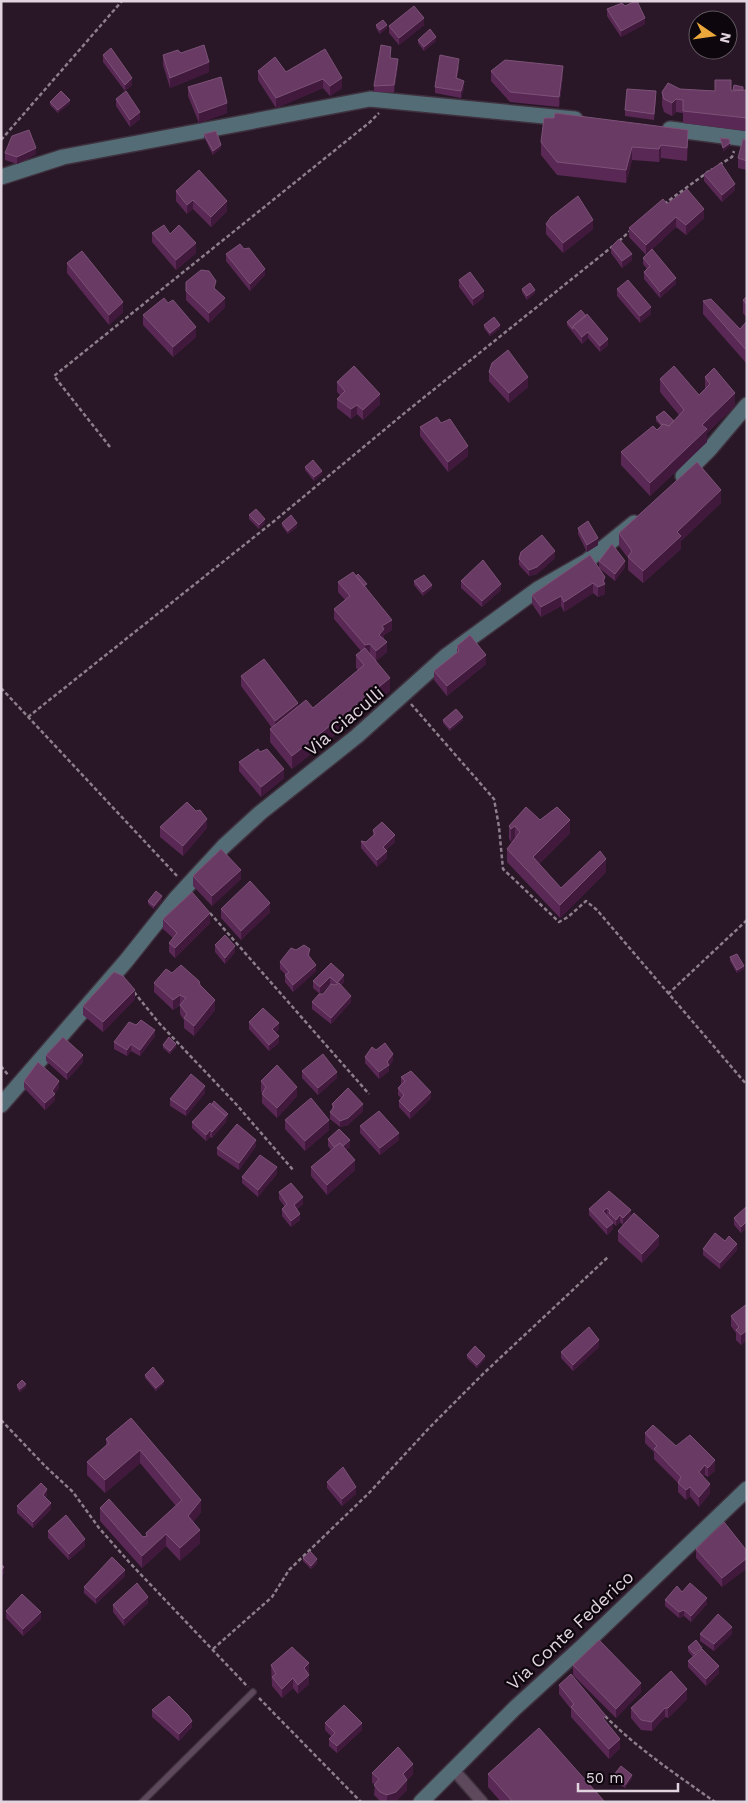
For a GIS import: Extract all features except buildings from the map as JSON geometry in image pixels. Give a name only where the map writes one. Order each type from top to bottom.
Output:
[{"type":"street","points":[[1,177],[63,157],[370,99],[594,122]]},
{"type":"street","points":[[658,128],[742,138]]},
{"type":"street","points":[[674,484],[709,450],[747,404]]},
{"type":"street","name":"Via Ciaculli","points":[[1,1105],[126,961],[177,897],[224,846],[260,813],[319,767],[446,656],[538,589],[587,561],[632,525],[646,511]]},
{"type":"street","name":"Via Conte Federico","points":[[421,1802],[515,1708],[584,1645],[747,1488]]},
{"type":"street","points":[[453,1769],[482,1802]]},
{"type":"lane","points":[[142,1802],[253,1692]]},
{"type":"path","points":[[1,140],[122,1]]},
{"type":"path","points":[[110,447],[54,376],[370,122],[390,101]]},
{"type":"path","points":[[658,208],[701,176],[732,157],[742,138]]},
{"type":"path","points":[[28,717],[273,522],[407,410],[631,231]]},
{"type":"path","points":[[403,695],[494,799],[503,869],[559,922],[586,902],[597,910],[747,1085]]},
{"type":"path","points":[[668,994],[747,920]]},
{"type":"path","points":[[134,992],[159,1023],[236,1104],[294,1171]]},
{"type":"path","points":[[213,1649],[272,1598],[289,1570],[369,1493],[430,1427],[477,1380],[608,1257]]},
{"type":"path","points":[[1,1420],[73,1492],[98,1528],[129,1562],[361,1802]]},
{"type":"path","points":[[604,1714],[616,1727],[672,1772],[715,1802]]}]
